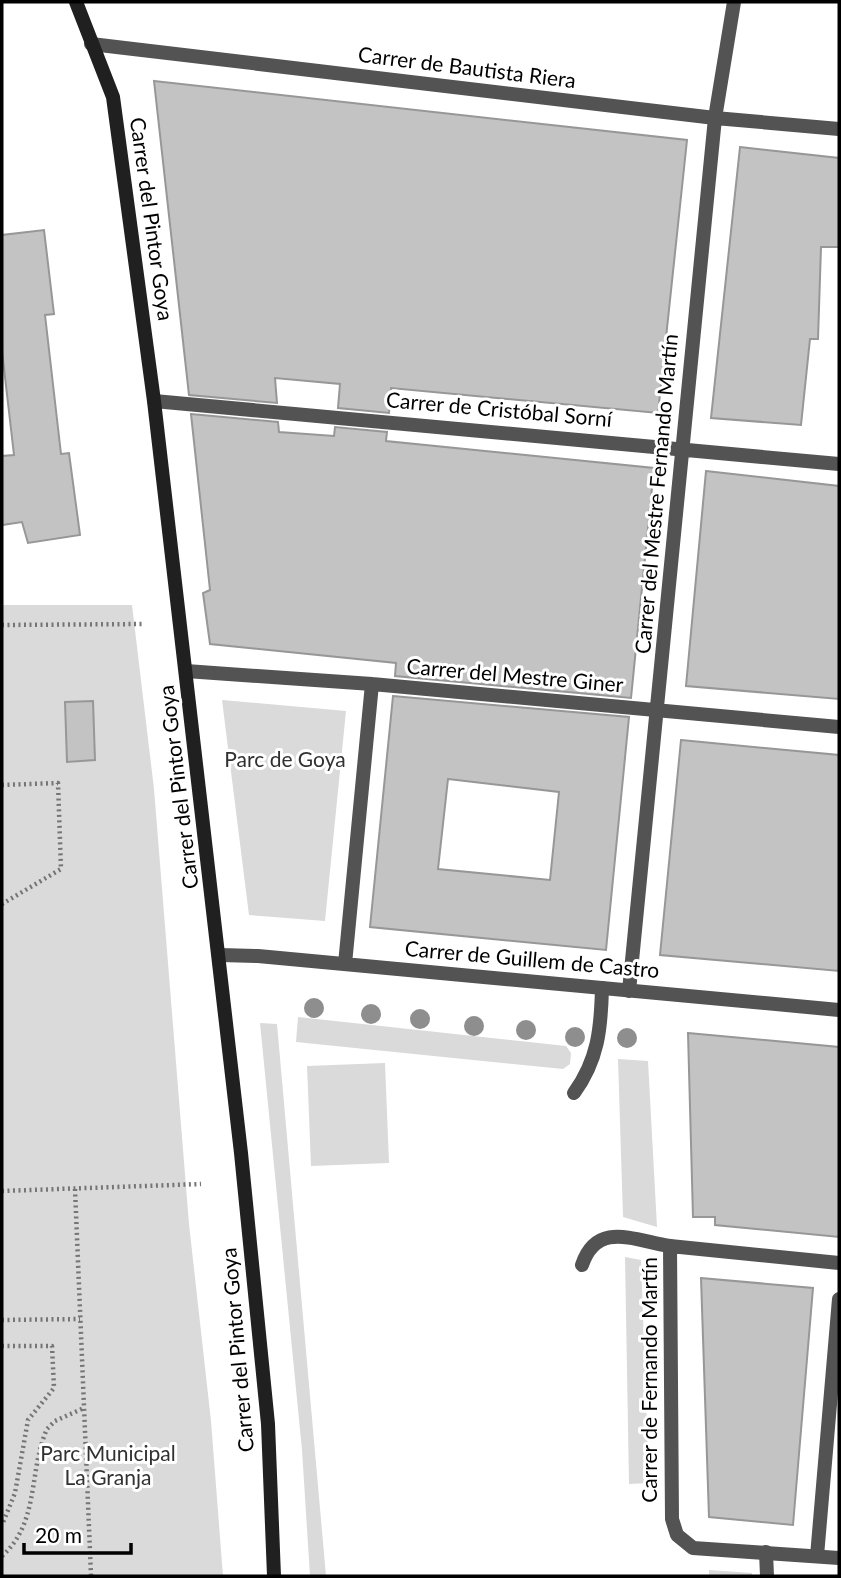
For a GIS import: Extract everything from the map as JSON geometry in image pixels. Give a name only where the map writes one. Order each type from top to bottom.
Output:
[{"type":"street","name":"Carrer del Pintor Goya","points":[[76,2],[113,97],[154,401],[220,955],[268,1424],[274,1576]]},
{"type":"street","name":"Carrer del Mestre Fernando Martín","points":[[629,990],[715,118],[734,2]]},
{"type":"street","name":"Carrer de Bautista Riera","points":[[91,44],[715,118],[839,129]]},
{"type":"street","name":"Carrer de Cristóbal Sorní","points":[[154,401],[839,464]]},
{"type":"street","name":"Carrer del Mestre Giner","points":[[186,671],[372,684],[839,727]]},
{"type":"street","points":[[345,964],[372,684]]},
{"type":"street","name":"Carrer de Guillem de Castro","points":[[220,955],[839,1010]]},
{"type":"street","points":[[574,1093],[595,1056],[602,989]]},
{"type":"street","points":[[582,1265],[588,1247],[605,1237],[839,1264]]},
{"type":"street","name":"Carrer de Fernando Martín","points":[[670,1246],[672,1520],[677,1535],[693,1548],[766,1552]]},
{"type":"street","points":[[817,1556],[839,1299]]},
{"type":"street","points":[[767,1576],[766,1552],[839,1558]]},
{"type":"path","points":[[2,625],[144,624]]},
{"type":"path","points":[[2,785],[58,783],[61,869],[2,904]]},
{"type":"path","points":[[2,1191],[201,1184]]},
{"type":"path","points":[[75,1189],[90,1576]]},
{"type":"path","points":[[2,1320],[80,1319]]},
{"type":"path","points":[[2,1346],[52,1346],[54,1388],[28,1420],[15,1493],[2,1525]]},
{"type":"path","points":[[2,1556],[22,1533],[47,1429],[55,1421],[84,1408]]},
{"type":"green space","name":"Parc Municipal La Granja","points":[[2,605],[132,605],[154,789],[189,1224],[211,1421],[223,1576],[2,1576]]},
{"type":"green space","name":"Parc de Goya","points":[[222,700],[346,711],[325,921],[249,915]]},
{"type":"green space","points":[[298,1017],[566,1046],[571,1053],[570,1064],[563,1069],[296,1042]]},
{"type":"green space","points":[[260,1023],[277,1024],[326,1576],[310,1576],[302,1450]]},
{"type":"green space","points":[[618,1059],[648,1061],[657,1227],[623,1217]]},
{"type":"green space","points":[[385,1063],[389,1163],[311,1166],[307,1066]]},
{"type":"green space","points":[[625,1257],[641,1260],[649,1483],[629,1484]]},
{"type":"green space","points":[[709,1570],[752,1573],[752,1576],[709,1576]]},
{"type":"building","points":[[154,81],[687,140],[658,413],[391,388],[389,413],[338,408],[340,384],[275,378],[277,403],[189,395]]},
{"type":"building","points":[[740,147],[839,158],[839,247],[821,247],[818,339],[810,339],[801,425],[711,418]]},
{"type":"building","points":[[44,230],[54,314],[45,315],[61,454],[69,453],[80,535],[28,543],[22,522],[2,525],[2,456],[14,455],[2,351],[2,235]]},
{"type":"building","points":[[191,414],[278,422],[279,432],[334,436],[335,427],[387,432],[386,441],[654,468],[631,698],[395,676],[396,663],[210,644],[203,593],[210,590]]},
{"type":"building","points":[[706,471],[839,486],[839,699],[686,686]]},
{"type":"building","points":[[393,696],[629,717],[606,950],[370,927]],"holes":[[[448,779],[559,792],[550,880],[438,869]]]},
{"type":"building","points":[[93,701],[95,760],[67,762],[65,702]]},
{"type":"building","points":[[681,740],[839,755],[839,971],[660,955]]},
{"type":"building","points":[[688,1033],[839,1047],[839,1237],[715,1225],[715,1217],[693,1217]]},
{"type":"building","points":[[701,1278],[813,1288],[793,1525],[709,1517]]}]
